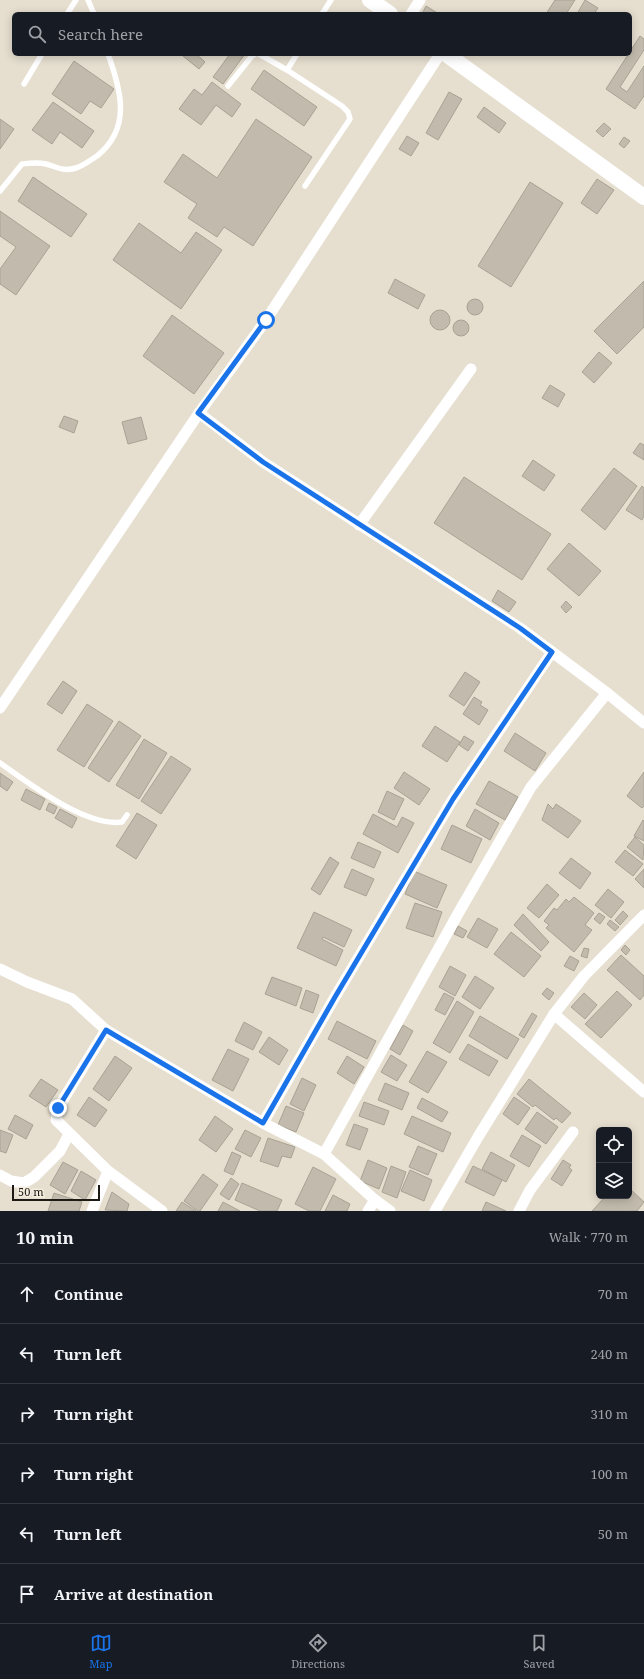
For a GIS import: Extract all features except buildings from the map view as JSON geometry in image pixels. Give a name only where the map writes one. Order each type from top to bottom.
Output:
[{"type":"street","points":[[370,0],[387,12]]},
{"type":"street","points":[[412,12],[420,0]]},
{"type":"street","points":[[0,708],[198,413],[266,320],[439,56]]},
{"type":"street","points":[[449,56],[644,197]]},
{"type":"street","points":[[359,526],[471,369]]},
{"type":"street","points":[[198,413],[263,462],[359,526],[520,628],[607,693],[644,723]]},
{"type":"street","points":[[263,1123],[335,997],[453,799],[552,652]]},
{"type":"street","points":[[324,1154],[459,912],[531,787],[607,693]]},
{"type":"street","points":[[435,1211],[478,1137],[554,1014],[584,976],[644,915]]},
{"type":"street","points":[[0,969],[27,982],[72,999],[106,1030],[263,1123],[324,1154],[375,1200],[390,1211]]},
{"type":"street","points":[[554,1014],[644,1092]]},
{"type":"street","points":[[106,1030],[58,1108],[56,1120],[108,1171],[162,1211]]},
{"type":"street","points":[[519,1211],[530,1190],[573,1132]]},
{"type":"street","points":[[0,1176],[11,1181],[24,1182],[34,1177],[60,1151],[69,1134]]},
{"type":"street","points":[[92,1211],[108,1171]]},
{"type":"street","points":[[368,1211],[375,1200]]},
{"type":"lane","points":[[68,12],[76,0]]},
{"type":"lane","points":[[88,0],[93,12]]},
{"type":"lane","points":[[323,12],[331,0]]},
{"type":"lane","points":[[24,84],[41,56]]},
{"type":"lane","points":[[0,191],[22,164],[35,162],[48,164],[60,170],[76,168],[90,161],[106,148],[120,120],[121,99],[116,76],[109,56]]},
{"type":"lane","points":[[228,86],[252,56]]},
{"type":"lane","points":[[262,56],[342,106],[348,112],[350,119],[305,186]]},
{"type":"lane","points":[[287,70],[296,56]]},
{"type":"lane","points":[[0,763],[44,793],[85,816],[112,823],[122,822],[127,815]]},
{"type":"route","points":[[58,1108],[106,1030],[263,1123],[335,997],[453,799],[552,652],[520,628],[399,552],[263,462],[198,413],[266,320]]}]
